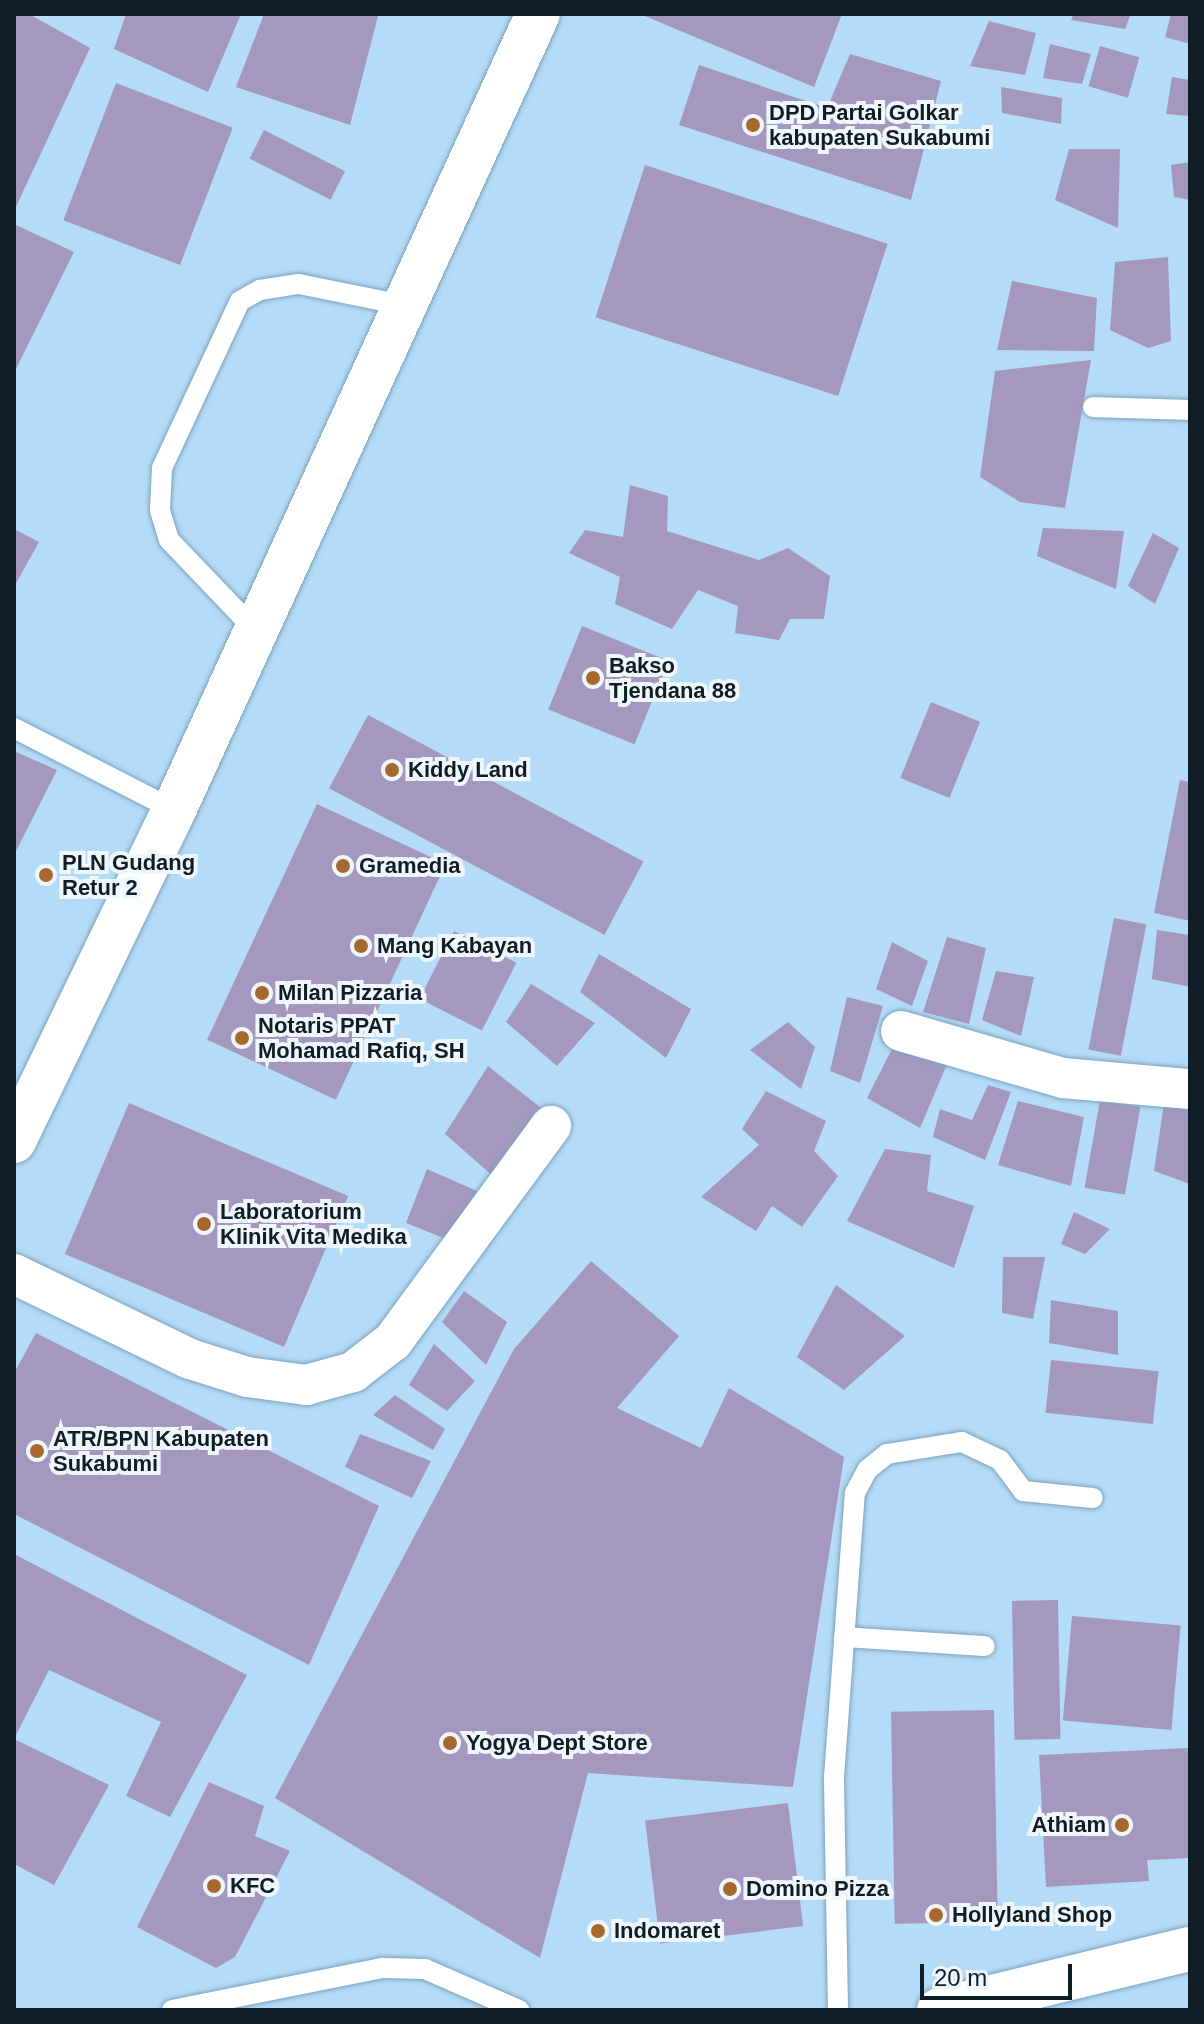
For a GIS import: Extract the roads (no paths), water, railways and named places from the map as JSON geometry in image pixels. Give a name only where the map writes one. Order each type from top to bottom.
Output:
[{"type":"main road","points":[[14,1141],[257,632],[403,305],[538,14]]},
{"type":"main road","points":[[939,2010],[1190,1949]]},
{"type":"street","points":[[901,1031],[1063,1078],[1190,1089]]},
{"type":"street","points":[[14,1274],[190,1359],[247,1377],[306,1385],[353,1372],[393,1341],[551,1126]]},
{"type":"lane","points":[[257,632],[169,540],[160,510],[162,468],[240,301],[260,290],[299,284],[403,305]]},
{"type":"lane","points":[[1093,407],[1190,410]]},
{"type":"lane","points":[[14,728],[174,810]]},
{"type":"lane","points":[[838,2010],[834,1777],[855,1493],[867,1470],[887,1454],[962,1442],[1000,1460],[1023,1491],[1093,1498]]},
{"type":"lane","points":[[844,1637],[985,1646]]},
{"type":"lane","points":[[172,2010],[383,1968],[425,1969],[519,2010]]},
{"type":"place","name":"DPD Partai Golkar kabupaten Sukabumi","points":[[753,125]]},
{"type":"place","name":"Bakso Tjendana 88","points":[[593,678]]},
{"type":"place","name":"Kiddy Land","points":[[392,770]]},
{"type":"place","name":"Gramedia","points":[[343,866]]},
{"type":"place","name":"PLN Gudang Retur 2","points":[[46,875]]},
{"type":"place","name":"Mang Kabayan","points":[[361,946]]},
{"type":"place","name":"Milan Pizzaria","points":[[262,993]]},
{"type":"place","name":"Notaris PPAT Mohamad Rafiq, SH","points":[[242,1038]]},
{"type":"place","name":"Laboratorium Klinik Vita Medika","points":[[204,1224]]},
{"type":"place","name":"ATR/BPN Kabupaten Sukabumi","points":[[37,1451]]},
{"type":"place","name":"Yogya Dept Store","points":[[450,1743]]},
{"type":"place","name":"Athiam","points":[[1122,1825]]},
{"type":"place","name":"KFC","points":[[214,1886]]},
{"type":"place","name":"Domino Pizza","points":[[730,1889]]},
{"type":"place","name":"Hollyland Shop","points":[[936,1915]]},
{"type":"place","name":"Indomaret","points":[[598,1931]]}]
